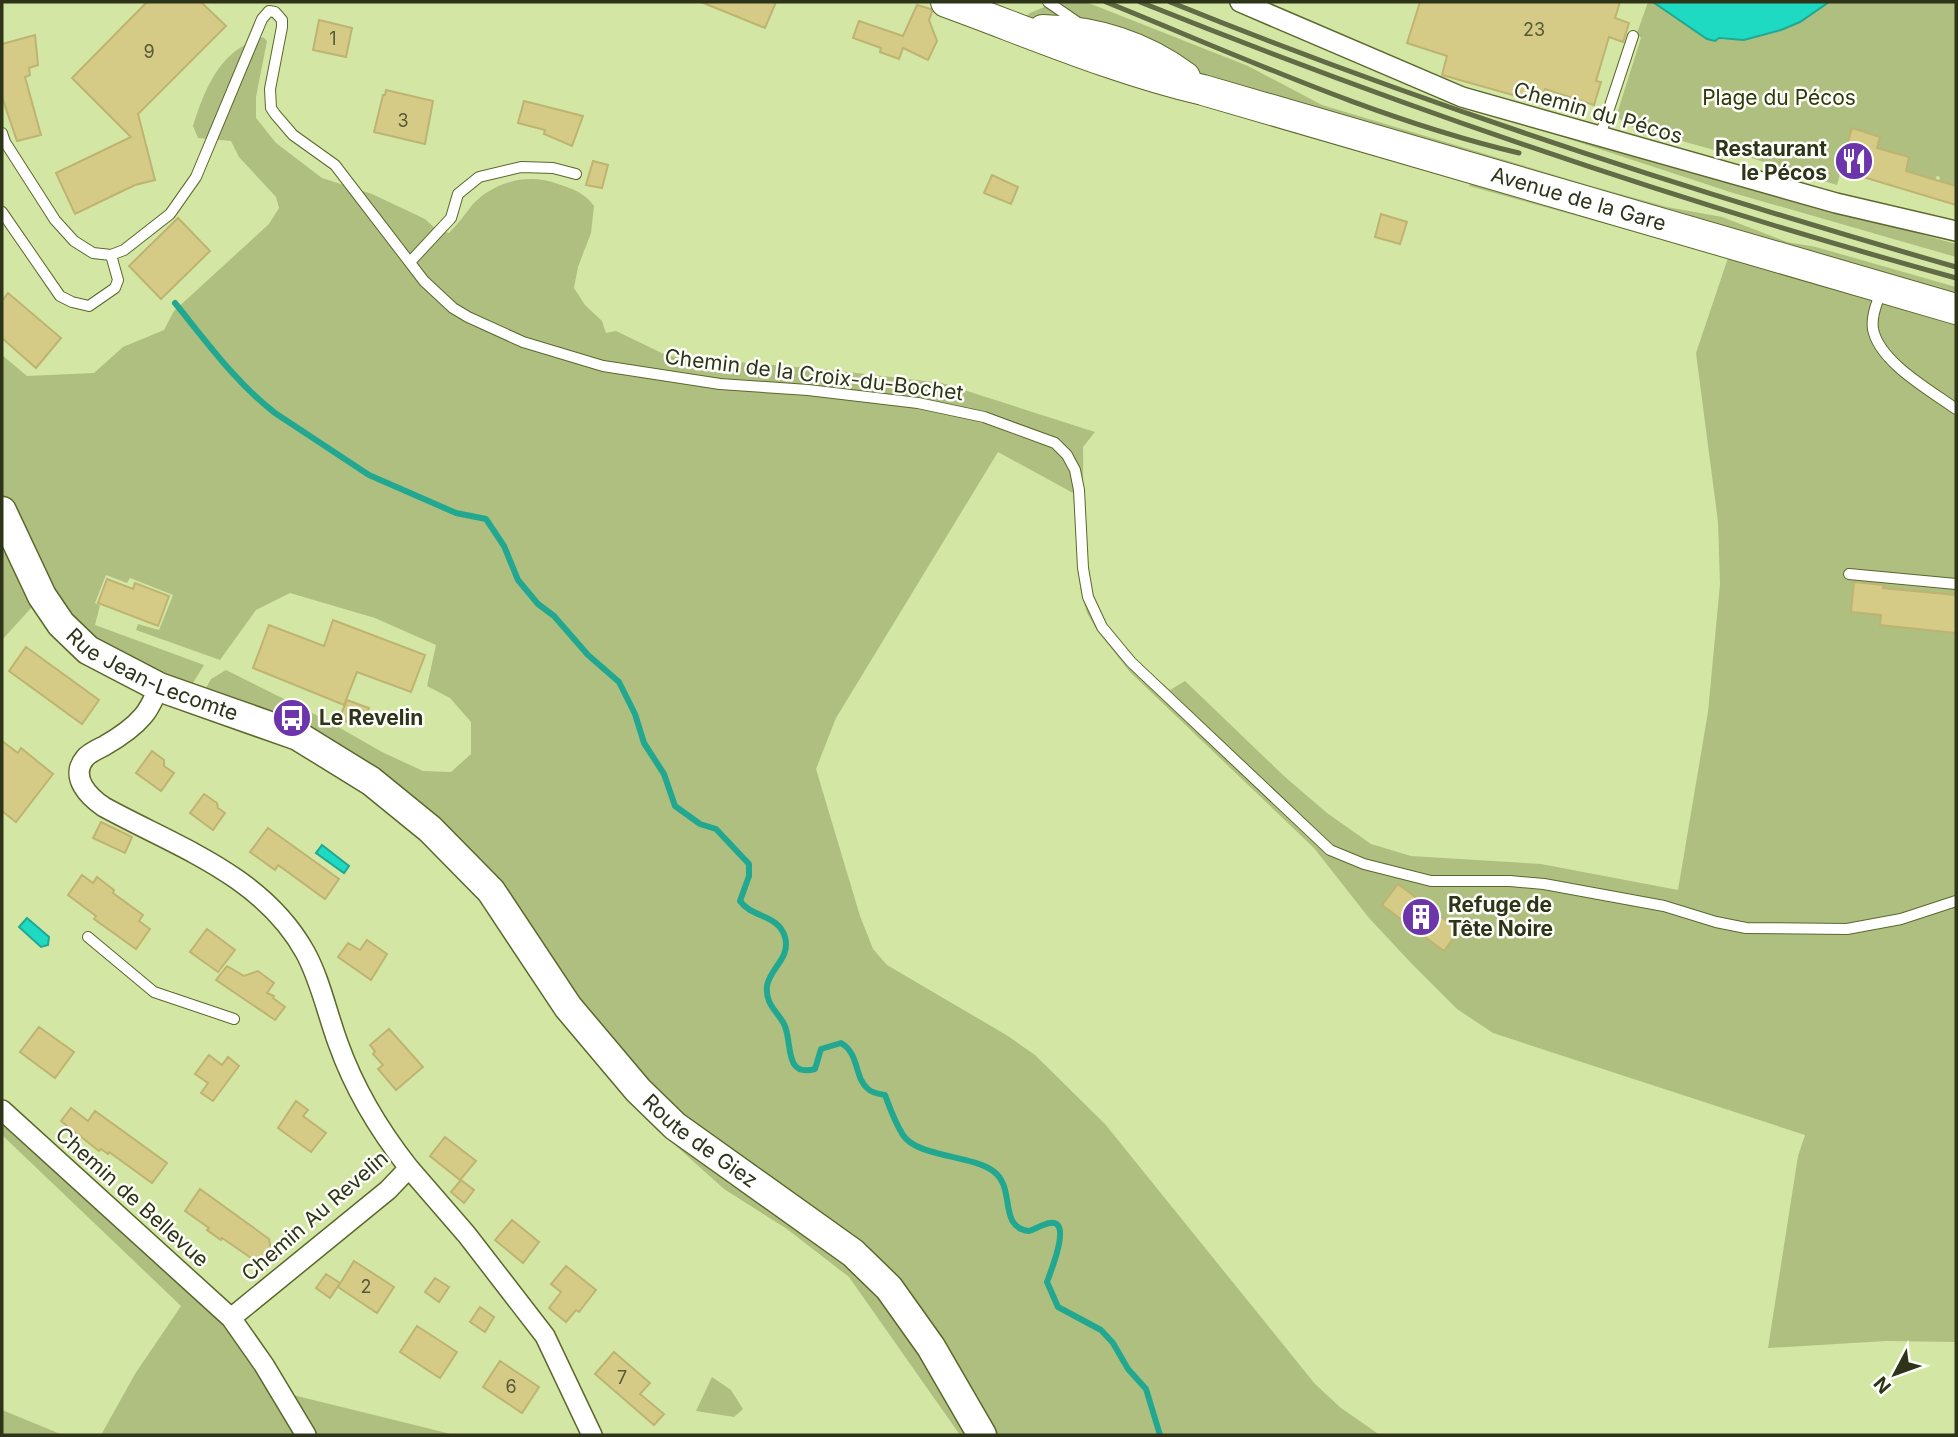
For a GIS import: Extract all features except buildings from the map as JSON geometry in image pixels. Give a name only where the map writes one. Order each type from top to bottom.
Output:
[{"type":"main road","name":"Avenue de la Gare","points":[[946,2],[1025,30],[1063,31],[1104,46],[1155,57],[1203,90],[1956,309]]},
{"type":"street","name":"Chemin du Pécos","points":[[1240,2],[1462,97],[1836,203],[1956,232]]},
{"type":"street","name":"Rue Jean-Lecomte","points":[[2,512],[42,596],[61,624],[88,650],[159,687],[298,736],[371,781],[430,829]]},
{"type":"street","name":"Chemin Au Revelin","points":[[159,687],[152,704],[142,717],[117,738],[85,757],[80,778],[83,788],[88,797],[104,807],[227,872],[256,893],[285,923],[306,954],[354,1081],[371,1114],[409,1168],[387,1190],[232,1318]]},
{"type":"street","name":"Route de Giez","points":[[430,829],[486,885],[568,1007],[638,1090],[675,1126],[853,1253],[889,1288],[930,1347],[982,1435]]},
{"type":"street","name":"Chemin de Bellevue","points":[[2,1110],[232,1318],[306,1435]]},
{"type":"street","points":[[409,1168],[500,1276],[545,1336],[592,1435]]},
{"type":"lane","points":[[1048,2],[1104,46]]},
{"type":"lane","name":"Chemin de la Croix-du-Bochet","points":[[111,255],[132,246],[159,225],[190,187],[204,164],[262,19],[269,11],[275,12],[282,27],[270,89],[270,101],[275,114],[293,135],[335,165],[435,293],[468,317],[523,342],[568,356],[647,374],[720,384],[808,390],[946,408],[995,421],[1055,443],[1068,455],[1075,470],[1079,490],[1085,587],[1101,627],[1125,656],[1331,850],[1383,870],[1431,881],[1544,884],[1664,906],[1746,928],[1847,929],[1901,919],[1956,901]]},
{"type":"lane","points":[[1600,136],[1633,36]]},
{"type":"lane","points":[[2,132],[5,142],[55,220],[74,241],[93,253],[111,255],[118,279],[115,288],[89,306],[60,296],[2,212]]},
{"type":"lane","points":[[410,262],[451,218],[458,194],[479,177],[521,167],[553,168],[576,174]]},
{"type":"lane","points":[[1882,287],[1872,320],[1873,331],[1883,351],[1906,373],[1956,409]]},
{"type":"lane","points":[[1849,574],[1956,584]]},
{"type":"lane","points":[[88,937],[154,992],[234,1019]]},
{"type":"green space","points":[[1056,2],[1086,2],[1248,66],[1322,105],[1588,185],[1667,207],[1722,217],[1787,242],[1816,247],[1956,287],[1956,1342],[1886,1341],[1768,1348],[1798,1156],[1805,1135],[1493,1033],[1457,1009],[1369,918],[1314,848],[1130,672],[1098,632],[1087,613],[1081,592],[1073,493],[998,452],[836,718],[816,769],[860,916],[873,949],[887,965],[1008,1036],[1035,1055],[1105,1124],[1315,1384],[1341,1408],[1380,1435],[960,1435],[849,1277],[787,1229],[724,1189],[646,1119],[590,1053],[433,820],[199,700],[211,679],[226,670],[423,771],[451,772],[471,754],[471,722],[450,698],[427,686],[436,645],[375,618],[290,593],[256,610],[220,660],[136,630],[138,624],[159,630],[173,595],[130,578],[127,583],[106,575],[95,603],[100,605],[95,625],[204,665],[185,696],[105,660],[42,596],[2,640],[2,355],[27,376],[94,373],[123,347],[164,330],[174,311],[269,224],[279,208],[276,197],[239,157],[231,141],[198,138],[193,126],[205,92],[217,71],[233,53],[263,37],[267,41],[256,97],[256,118],[276,143],[322,178],[372,194],[425,219],[437,230],[449,233],[482,196],[513,181],[547,181],[574,190],[587,198],[594,206],[591,233],[578,267],[574,288],[585,305],[602,321],[606,333],[616,331],[668,356],[942,383],[1095,432],[1083,447],[1085,540],[1091,586],[1097,607],[1112,635],[1170,690],[1185,681],[1284,776],[1327,813],[1371,844],[1411,856],[1541,864],[1678,890],[1708,712],[1720,584],[1718,522],[1696,353],[1728,258],[1469,186],[1475,170],[1001,37],[1030,13]]},
{"type":"green space","name":"Plage du Pécos","points":[[1648,2],[1653,2],[1707,39],[1744,40],[1781,30],[1829,2],[1956,2],[1956,186],[1939,181],[1940,177],[1937,176],[1935,180],[1906,171],[1906,166],[1875,154],[1880,137],[1853,128],[1837,185],[1726,150],[1714,150],[1632,127],[1616,117],[1641,38],[1637,33]]},
{"type":"green space","points":[[1502,117],[1956,244],[1956,257],[1730,192]]},
{"type":"green space","points":[[2,1110],[205,1293],[281,1392],[455,1435],[101,1435],[135,1374],[181,1306],[2,1135]]},
{"type":"green space","points":[[712,1377],[731,1390],[743,1409],[734,1417],[696,1411]]},
{"type":"green space","points":[[2,1410],[63,1435],[2,1435]]},
{"type":"water","points":[[1653,2],[1829,2],[1800,22],[1781,30],[1744,40],[1719,38],[1715,41],[1707,39]]},
{"type":"water","points":[[322,845],[349,866],[344,873],[316,853]]},
{"type":"water","points":[[27,918],[49,937],[48,945],[41,947],[19,927]]},
{"type":"waterway","points":[[175,303],[234,375],[275,413],[369,475],[456,513],[486,519],[504,546],[518,580],[588,655],[619,682],[635,714],[644,743],[664,774],[675,806],[700,824],[716,829],[749,864],[749,876],[740,901],[751,911],[777,924],[785,937],[785,951],[769,980],[767,992],[770,1003],[787,1031],[794,1063],[798,1068],[815,1069],[821,1049],[841,1043],[851,1053],[864,1084],[872,1091],[885,1095],[898,1126],[910,1142],[920,1148],[972,1162],[993,1171],[1000,1178],[1010,1215],[1019,1228],[1029,1231],[1050,1223],[1057,1224],[1060,1238],[1047,1282],[1058,1307],[1101,1330],[1113,1343],[1128,1369],[1146,1389],[1160,1435]]},
{"type":"railway","points":[[1106,2],[1361,105],[1413,123],[1519,153]]},
{"type":"railway","points":[[1140,2],[1341,80],[1544,152],[1749,218],[1956,278]]},
{"type":"railway","points":[[1170,2],[1461,112],[1658,177],[1956,267]]},
{"type":"place","name":"Restaurant le Pécos","points":[[1854,161]]},
{"type":"place","name":"Le Revelin","points":[[292,718]]},
{"type":"place","name":"Refuge de Tête Noire","points":[[1421,917]]}]
